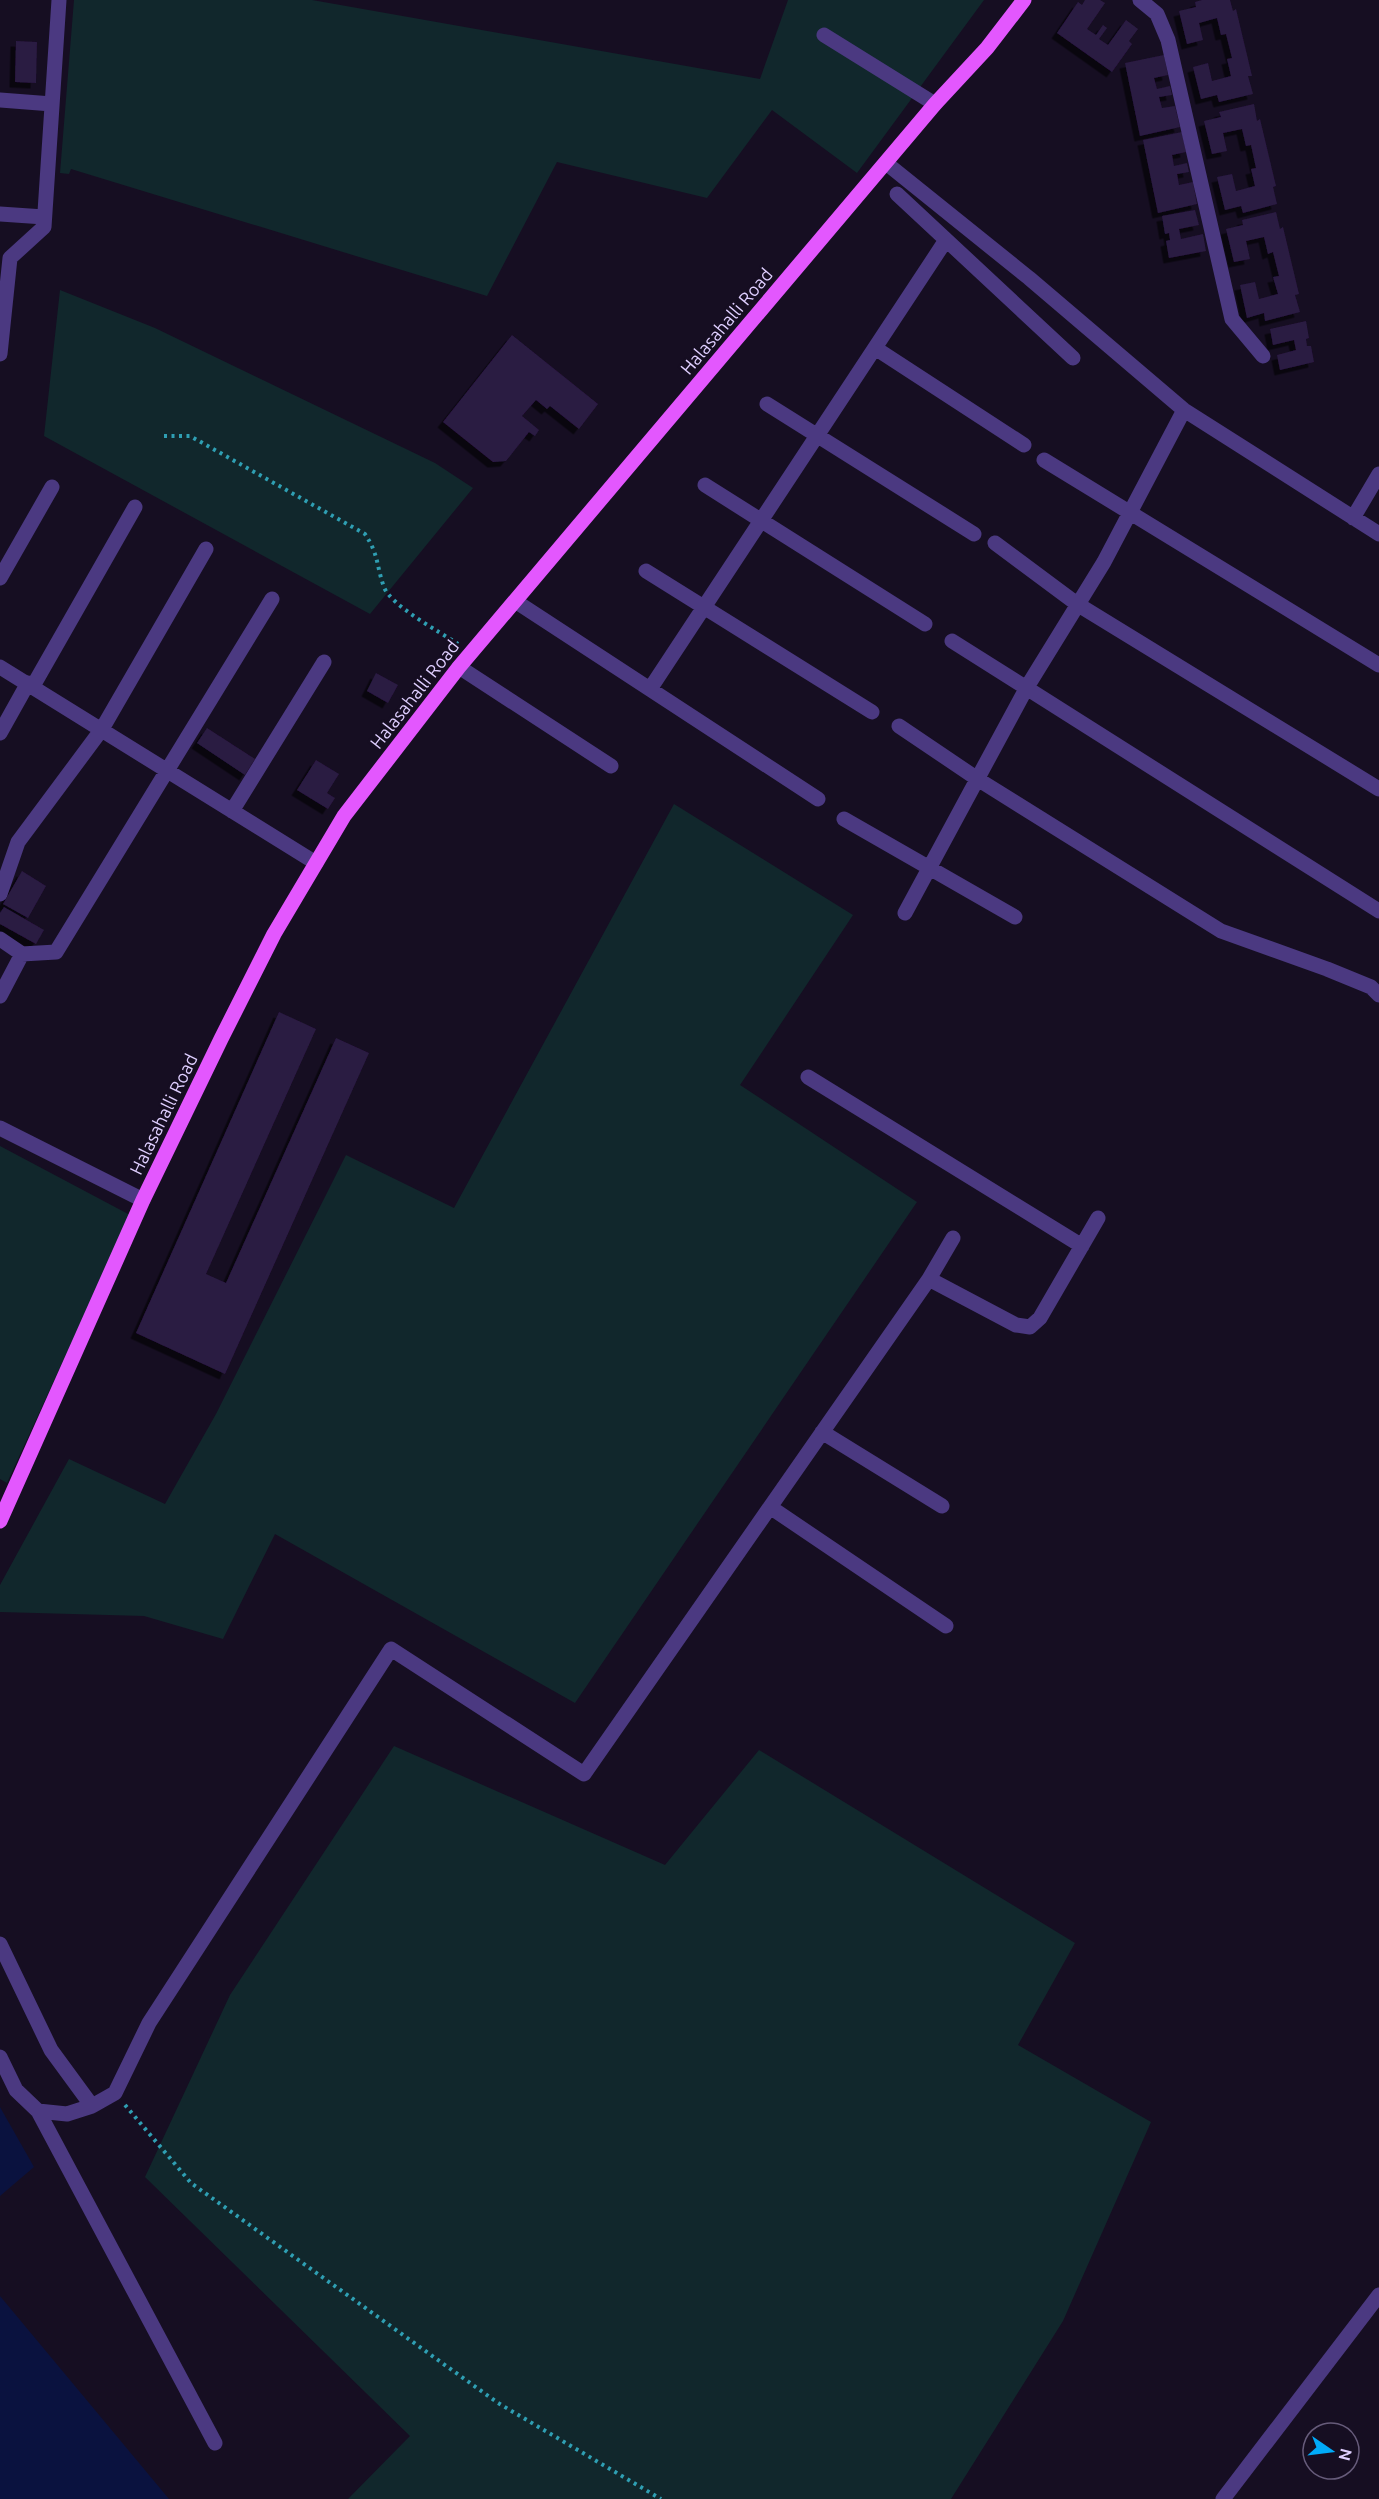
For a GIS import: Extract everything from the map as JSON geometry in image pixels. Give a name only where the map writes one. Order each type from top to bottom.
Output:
[{"type":"main road","name":"Halasahalli Road","points":[[0,1521],[143,1200],[274,934],[344,816],[470,653],[935,104],[987,48],[1024,0]]},
{"type":"street","points":[[0,354],[1,327],[10,258],[44,227],[59,0]]},
{"type":"street","points":[[1140,0],[1157,14],[1168,40],[1232,319],[1263,356]]},
{"type":"street","points":[[824,35],[935,104]]},
{"type":"street","points":[[0,100],[52,104]]},
{"type":"street","points":[[886,163],[1029,278],[1184,410],[1379,534]]},
{"type":"street","points":[[897,194],[1073,358]]},
{"type":"street","points":[[0,214],[44,217]]},
{"type":"street","points":[[650,689],[946,240]]},
{"type":"street","points":[[875,348],[1024,445]]},
{"type":"street","points":[[767,404],[974,534]]},
{"type":"street","points":[[905,913],[1027,687],[1104,562],[1184,410]]},
{"type":"street","points":[[1044,460],[1379,665]]},
{"type":"street","points":[[1353,518],[1379,474]]},
{"type":"street","points":[[705,484],[925,624]]},
{"type":"street","points":[[0,578],[52,487]]},
{"type":"street","points":[[0,733],[135,507]]},
{"type":"street","points":[[994,543],[1077,604],[1379,789]]},
{"type":"street","points":[[0,894],[18,842],[102,729],[174,600],[206,549]]},
{"type":"street","points":[[646,571],[872,712]]},
{"type":"street","points":[[0,939],[22,954],[56,952],[272,599]]},
{"type":"street","points":[[514,601],[818,799]]},
{"type":"street","points":[[952,640],[1379,911]]},
{"type":"street","points":[[232,812],[324,662]]},
{"type":"street","points":[[0,667],[316,863]]},
{"type":"street","points":[[459,667],[611,766]]},
{"type":"street","points":[[899,726],[978,780],[1221,931],[1371,987],[1379,995]]},
{"type":"street","points":[[844,819],[1015,917]]},
{"type":"street","points":[[0,996],[22,954]]},
{"type":"street","points":[[808,1077],[1082,1246]]},
{"type":"street","points":[[0,1128],[143,1200]]},
{"type":"street","points":[[929,1279],[1016,1325],[1030,1327],[1040,1318],[1098,1218]]},
{"type":"street","points":[[38,2111],[67,2114],[92,2106],[114,2093],[149,2023],[391,1649],[585,1774],[929,1279],[954,1238]]},
{"type":"street","points":[[822,1432],[942,1506]]},
{"type":"street","points":[[771,1507],[946,1626]]},
{"type":"street","points":[[0,1944],[51,2050],[92,2106]]},
{"type":"street","points":[[0,2057],[16,2090],[38,2111],[215,2443]]},
{"type":"street","points":[[1224,2499],[1379,2295]]},
{"type":"path","points":[[164,436],[190,436],[365,534],[377,551],[384,589],[395,601],[470,653]]},
{"type":"path","points":[[114,2093],[191,2183],[498,2403],[661,2499]]},
{"type":"green space","points":[[74,0],[312,0],[760,79],[788,0],[984,0],[857,173],[772,110],[707,198],[557,162],[487,296],[71,169],[69,174],[60,173]]},
{"type":"green space","points":[[60,290],[155,328],[435,463],[473,488],[370,614],[44,436]]},
{"type":"green space","points":[[674,804],[853,915],[740,1085],[917,1202],[575,1703],[275,1534],[223,1639],[144,1616],[0,1612],[0,1585],[69,1459],[165,1504],[216,1414],[346,1155],[454,1208]]},
{"type":"green space","points":[[0,1146],[130,1215],[7,1483],[0,1479]]},
{"type":"green space","points":[[394,1746],[665,1865],[759,1750],[1075,1943],[1018,2045],[1151,2122],[1063,2321],[951,2499],[348,2499],[410,2436],[145,2177],[230,1995]]},
{"type":"shaded area","points":[[0,2107],[34,2167],[0,2196]]},
{"type":"shaded area","points":[[0,2296],[169,2499],[0,2499]]},
{"type":"building","points":[[1085,0],[1100,0],[1105,3],[1087,29],[1096,35],[1103,25],[1107,28],[1099,39],[1108,45],[1126,20],[1138,29],[1129,41],[1132,44],[1112,72],[1057,33],[1078,2],[1082,5]]},
{"type":"building","points":[[1230,0],[1233,11],[1236,9],[1252,76],[1248,76],[1253,94],[1219,102],[1217,95],[1201,99],[1193,67],[1208,63],[1212,81],[1231,76],[1227,59],[1232,58],[1226,34],[1221,35],[1217,18],[1199,23],[1203,40],[1187,44],[1179,11],[1196,7],[1195,2]]},
{"type":"building","points":[[16,41],[37,42],[36,83],[15,82]]},
{"type":"building","points":[[1164,55],[1168,75],[1154,78],[1157,89],[1170,86],[1172,95],[1159,97],[1162,108],[1175,106],[1180,127],[1140,136],[1125,63]]},
{"type":"building","points":[[1254,104],[1257,121],[1260,119],[1276,186],[1273,187],[1277,204],[1243,213],[1241,206],[1225,210],[1217,177],[1232,174],[1236,191],[1255,186],[1251,169],[1256,168],[1251,145],[1246,146],[1242,129],[1223,133],[1227,151],[1212,154],[1204,121],[1221,117],[1219,112]]},
{"type":"building","points":[[1182,132],[1186,152],[1172,155],[1174,166],[1187,163],[1189,172],[1177,174],[1179,185],[1193,182],[1197,204],[1158,213],[1143,140]]},
{"type":"building","points":[[1195,210],[1199,225],[1179,229],[1181,239],[1203,234],[1206,251],[1169,258],[1166,241],[1170,240],[1169,233],[1165,234],[1162,216]]},
{"type":"building","points":[[1276,212],[1280,229],[1283,227],[1299,294],[1295,295],[1300,312],[1265,321],[1264,313],[1247,318],[1240,285],[1255,282],[1259,299],[1278,294],[1273,277],[1279,276],[1273,252],[1268,254],[1264,237],[1246,241],[1250,259],[1234,262],[1226,229],[1243,225],[1242,220]]},
{"type":"building","points":[[1306,321],[1309,338],[1306,339],[1307,346],[1311,346],[1314,362],[1280,370],[1277,355],[1296,350],[1294,340],[1273,345],[1270,329]]},
{"type":"building","points":[[512,335],[598,404],[579,429],[550,406],[547,409],[536,400],[522,416],[539,430],[535,436],[529,432],[506,461],[493,462],[443,422]]},
{"type":"building","points":[[376,673],[398,685],[388,703],[367,691]]},
{"type":"building","points":[[207,728],[255,759],[245,775],[197,743]]},
{"type":"building","points":[[316,760],[339,774],[327,793],[335,798],[328,809],[297,790]]},
{"type":"building","points":[[22,871],[46,886],[28,918],[3,904]]},
{"type":"building","points":[[4,907],[44,930],[36,944],[0,924],[0,913]]},
{"type":"building","points":[[279,1012],[316,1029],[206,1274],[226,1283],[336,1038],[369,1053],[225,1374],[136,1333]]}]
